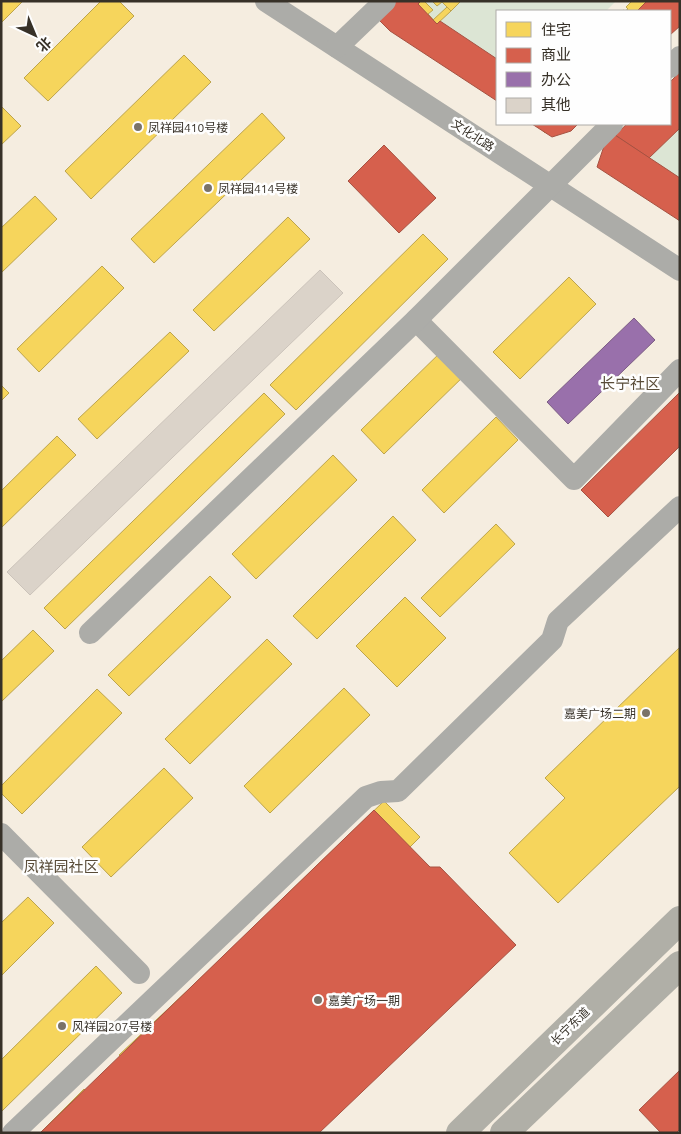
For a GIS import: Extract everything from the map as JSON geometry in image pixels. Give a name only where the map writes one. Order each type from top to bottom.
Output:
[{"type":"main road","name":"长宁东道","points":[[460,1133],[680,920]]},
{"type":"main road","points":[[504,1133],[680,965]]},
{"type":"street","name":"文化北路","points":[[266,1],[680,270]]},
{"type":"street","points":[[336,47],[385,1]]},
{"type":"street","points":[[671,66],[680,57]]},
{"type":"street","points":[[90,633],[416,320],[611,125]]},
{"type":"street","points":[[416,320],[574,479],[680,370]]},
{"type":"street","points":[[13,1133],[366,797],[381,792],[398,791],[552,640],[558,621],[680,507]]},
{"type":"street","points":[[1,834],[139,973]]},
{"type":"green space","points":[[404,1],[616,1],[607,10],[496,10],[496,64]]},
{"type":"green space","points":[[680,121],[680,186],[639,160]]},
{"type":"building: 住宅","points":[[1,1],[23,1],[1,23]]},
{"type":"building: 住宅","points":[[101,1],[119,1],[134,16],[48,101],[24,78]]},
{"type":"building: 住宅","points":[[401,1],[424,1],[433,10],[428,14],[437,24],[428,33],[423,28],[408,42],[402,36],[404,34],[402,32],[400,34],[392,26],[395,24],[387,15],[393,9],[395,11],[397,9],[395,7]]},
{"type":"building: 住宅","points":[[432,1],[460,2],[451,11],[442,2],[437,6]]},
{"type":"building: 住宅","points":[[632,1],[675,1],[679,5],[680,14],[673,20],[671,18],[671,10],[626,10],[628,9],[626,7]]},
{"type":"building: 住宅","points":[[447,7],[451,11],[437,24],[433,20]]},
{"type":"building: 住宅","name":"凤祥园410号楼","points":[[184,55],[211,82],[91,199],[65,171]]},
{"type":"building: 住宅","points":[[1,106],[21,126],[1,145]]},
{"type":"building: 住宅","name":"凤祥园414号楼","points":[[262,113],[285,138],[154,263],[131,239]]},
{"type":"building: 住宅","points":[[541,125],[553,125],[545,133],[539,127]]},
{"type":"building: 住宅","points":[[35,196],[57,219],[1,273],[1,228]]},
{"type":"building: 住宅","points":[[288,217],[310,239],[214,331],[193,310]]},
{"type":"building: 住宅","points":[[423,234],[448,259],[296,410],[270,385]]},
{"type":"building: 住宅","points":[[102,266],[124,288],[39,372],[17,349]]},
{"type":"building: 住宅","points":[[569,277],[596,304],[520,379],[493,352]]},
{"type":"building: 住宅","points":[[170,332],[189,351],[97,439],[78,419]]},
{"type":"building: 住宅","points":[[446,347],[469,371],[384,454],[361,430]]},
{"type":"building: 住宅","points":[[1,385],[9,393],[1,401]]},
{"type":"building: 住宅","points":[[264,393],[285,414],[65,629],[44,608]]},
{"type":"building: 住宅","points":[[496,417],[518,440],[444,513],[422,490]]},
{"type":"building: 住宅","points":[[57,436],[76,455],[1,528],[1,491]]},
{"type":"building: 住宅","points":[[333,455],[357,480],[256,579],[232,554]]},
{"type":"building: 住宅","points":[[393,516],[416,540],[317,639],[293,616]]},
{"type":"building: 住宅","points":[[496,524],[515,544],[440,617],[421,598]]},
{"type":"building: 住宅","points":[[210,576],[231,597],[129,696],[108,675]]},
{"type":"building: 住宅","points":[[405,597],[446,638],[397,687],[356,646]]},
{"type":"building: 住宅","points":[[33,630],[54,651],[1,702],[1,661]]},
{"type":"building: 住宅","points":[[267,639],[292,664],[190,764],[165,739]]},
{"type":"building: 住宅","name":"嘉美广场二期","points":[[680,647],[680,786],[558,903],[509,853],[565,798],[545,778]]},
{"type":"building: 住宅","points":[[344,688],[370,715],[270,813],[244,786]]},
{"type":"building: 住宅","points":[[97,689],[122,713],[22,814],[1,793],[1,786]]},
{"type":"building: 住宅","points":[[164,768],[193,798],[111,877],[82,847]]},
{"type":"building: 住宅","points":[[384,801],[420,837],[402,855],[380,833],[288,922],[274,907]]},
{"type":"building: 住宅","points":[[28,897],[54,923],[1,976],[1,923]]},
{"type":"building: 住宅","points":[[238,943],[255,961],[137,1073],[119,1055]]},
{"type":"building: 住宅","name":"风祥园207号楼","points":[[96,966],[122,993],[1,1112],[1,1060]]},
{"type":"building: 住宅","points":[[84,1089],[109,1114],[90,1133],[40,1133]]},
{"type":"building: 商业","points":[[397,1],[421,1],[418,4],[437,24],[440,21],[496,58],[496,100],[390,31],[378,19]]},
{"type":"building: 商业","points":[[647,1],[680,1],[680,26],[671,34],[671,10],[638,10]]},
{"type":"building: 商业","points":[[680,72],[680,128],[649,158],[615,135],[626,125],[671,125],[671,81]]},
{"type":"building: 商业","points":[[534,125],[577,125],[571,131],[552,137]]},
{"type":"building: 商业","points":[[615,135],[680,178],[680,221],[597,167],[604,146]]},
{"type":"building: 商业","points":[[384,145],[436,198],[399,233],[348,181]]},
{"type":"building: 商业","points":[[680,392],[680,446],[608,517],[581,490]]},
{"type":"building: 商业","name":"嘉美广场一期","points":[[374,810],[430,867],[440,867],[516,945],[319,1133],[40,1133]]},
{"type":"building: 商业","points":[[680,1070],[680,1129],[676,1133],[661,1133],[639,1110]]},
{"type":"building: 办公","points":[[634,318],[655,340],[568,424],[547,402]]},
{"type":"building: 其他","points":[[320,270],[343,293],[30,595],[7,572]]},
{"type":"place","name":"凤祥园410号楼","points":[[138,127]]},
{"type":"place","name":"凤祥园414号楼","points":[[208,188]]},
{"type":"place","name":"嘉美广场二期","points":[[646,713]]},
{"type":"place","name":"嘉美广场一期","points":[[318,1000]]},
{"type":"place","name":"风祥园207号楼","points":[[62,1026]]},
{"type":"district","name":"长宁社区","points":[[630,383]]},
{"type":"district","name":"凤祥园社区","points":[[61,866]]}]
